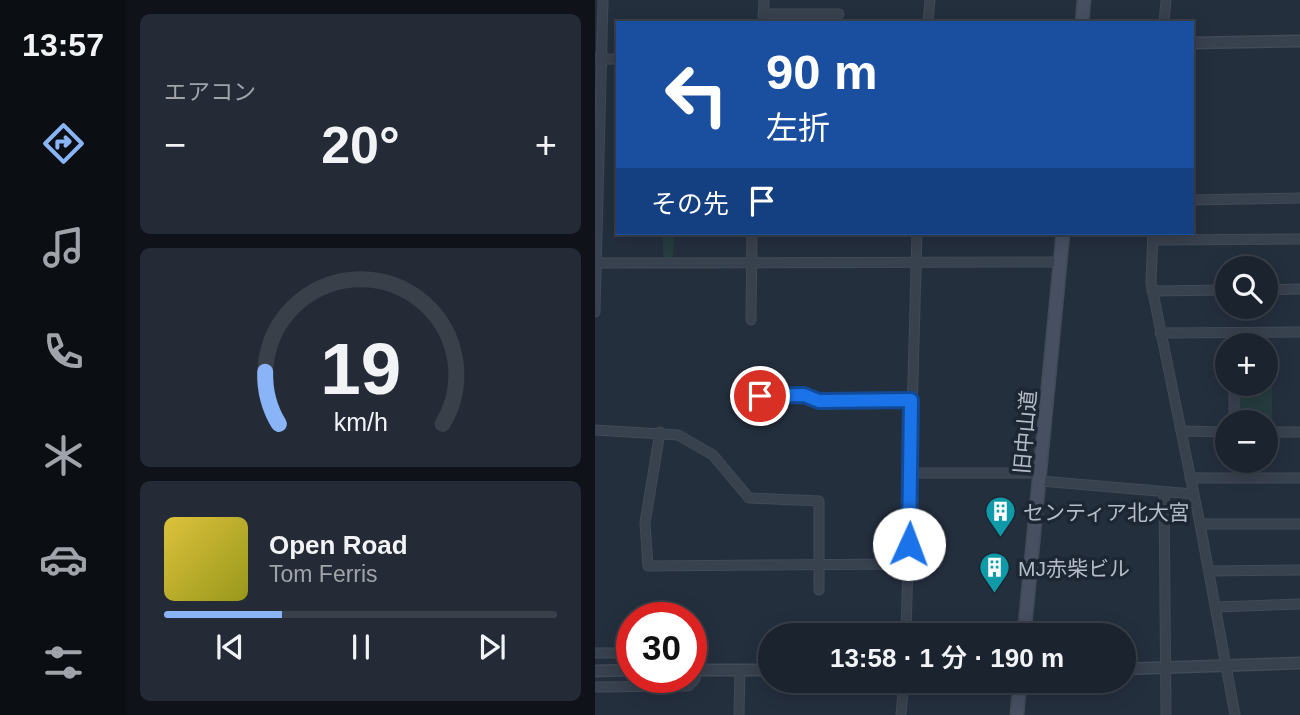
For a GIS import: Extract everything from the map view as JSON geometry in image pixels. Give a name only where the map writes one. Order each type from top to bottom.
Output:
[{"type":"main road","points":[[1082,21],[1084,0]]},
{"type":"main road","name":"旧中山道","points":[[1025,623],[1063,235]]},
{"type":"main road","points":[[1017,715],[1019,693]]},
{"type":"street","points":[[595,312],[598,59],[603,0]]},
{"type":"street","points":[[764,0],[763,18],[839,14]]},
{"type":"street","points":[[928,21],[930,0]]},
{"type":"street","points":[[1164,21],[1165,0]]},
{"type":"street","points":[[1194,43],[1300,41]]},
{"type":"street","points":[[598,59],[616,59]]},
{"type":"street","points":[[1194,200],[1300,198]]},
{"type":"street","points":[[751,320],[752,235]]},
{"type":"street","points":[[906,623],[917,235]]},
{"type":"street","points":[[1235,715],[1200,524],[1152,291],[1153,237],[1300,239]]},
{"type":"street","points":[[596,264],[1060,262]]},
{"type":"street","points":[[1278,290],[1300,289]]},
{"type":"street","points":[[1152,291],[1215,290]]},
{"type":"street","points":[[1233,333],[1300,332]]},
{"type":"street","points":[[1160,333],[1215,333]]},
{"type":"street","points":[[760,396],[804,395],[819,401],[911,400]]},
{"type":"street","points":[[595,430],[678,435],[713,455],[749,498],[819,501],[819,590]]},
{"type":"street","points":[[1181,431],[1215,432]]},
{"type":"street","points":[[660,432],[645,523],[647,566],[908,564]]},
{"type":"street","points":[[1278,432],[1300,432]]},
{"type":"street","points":[[910,473],[1041,477],[1193,494]]},
{"type":"street","points":[[1190,478],[1300,478]]},
{"type":"street","points":[[1164,492],[1166,715]]},
{"type":"street","points":[[1200,524],[1300,524]]},
{"type":"street","points":[[1209,571],[1300,570]]},
{"type":"street","points":[[1216,607],[1300,604]]},
{"type":"street","points":[[595,653],[616,653]]},
{"type":"street","points":[[1136,668],[1300,663]]},
{"type":"street","points":[[707,669],[758,670]]},
{"type":"street","points":[[595,671],[616,670]]},
{"type":"street","points":[[739,715],[740,670]]},
{"type":"street","points":[[595,687],[616,687]]},
{"type":"street","points":[[901,715],[903,693]]},
{"type":"green space","points":[[663,235],[674,235],[673,258],[663,258]]},
{"type":"green space","points":[[1235,396],[1272,396],[1272,410],[1236,410]]},
{"type":"place","name":"センティア北大宮","points":[[1000,539]]},
{"type":"place","name":"MJ赤柴ビル","points":[[995,595]]},
{"type":"route","points":[[760,396],[804,395],[819,401],[911,400],[909,544]]}]
